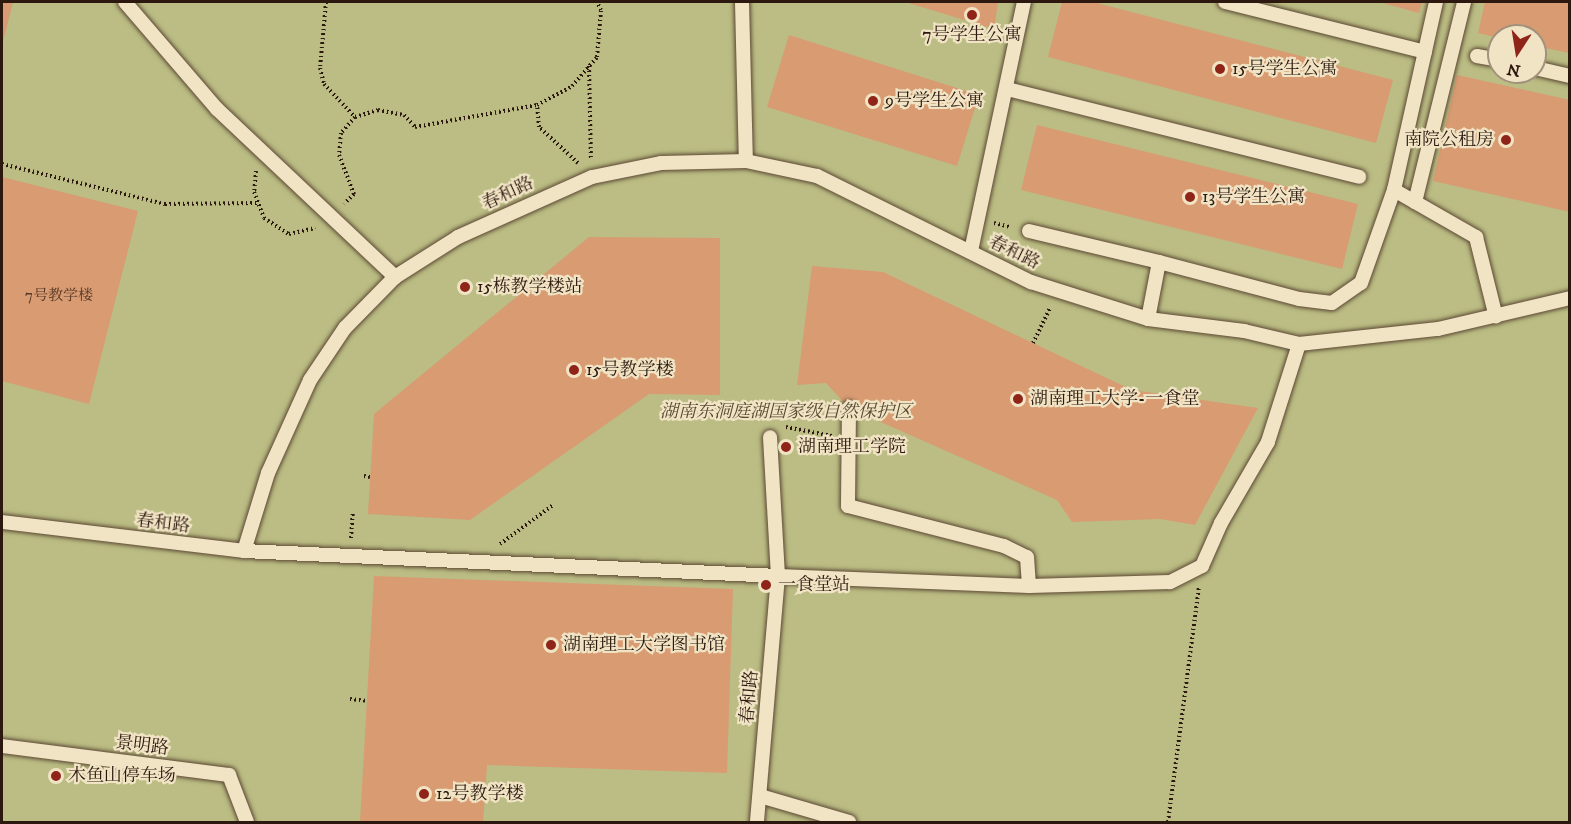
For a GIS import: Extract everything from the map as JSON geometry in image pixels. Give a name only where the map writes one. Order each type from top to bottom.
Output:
[{"type":"lane","points":[[125,2],[217,109],[395,277]]},
{"type":"lane","points":[[742,2],[746,161]]},
{"type":"lane","points":[[971,251],[980,220],[1024,2]]},
{"type":"lane","points":[[1225,2],[1425,52]]},
{"type":"lane","points":[[1029,231],[1160,262],[1299,299],[1332,303],[1361,283],[1394,190],[1437,2]]},
{"type":"lane","points":[[1415,202],[1464,2]]},
{"type":"lane","points":[[1477,56],[1487,58]]},
{"type":"lane","points":[[1547,71],[1569,76]]},
{"type":"lane","points":[[1007,89],[1359,177]]},
{"type":"lane","name":"春和路","points":[[2,522],[244,551],[268,472],[310,380],[345,328],[395,277],[458,237],[592,177],[661,164],[746,161],[818,176],[1058,291],[1148,319],[1244,331],[1299,344],[1438,328],[1497,317],[1569,298]]},
{"type":"lane","points":[[1394,190],[1476,237],[1497,317]]},
{"type":"lane","points":[[1148,319],[1160,262]]},
{"type":"lane","points":[[244,551],[474,564],[1029,586],[1170,582],[1202,566],[1221,523],[1268,442],[1299,344]]},
{"type":"lane","points":[[849,408],[848,506],[1004,546],[1027,557],[1029,586]]},
{"type":"lane","name":"春和路","points":[[758,822],[778,576],[770,437]]},
{"type":"lane","name":"景明路","points":[[2,746],[229,776],[247,822]]},
{"type":"lane","points":[[760,796],[849,822]]},
{"type":"path","points":[[326,2],[320,68],[324,84],[355,117]]},
{"type":"path","points":[[263,154],[256,166],[254,192],[264,218],[289,234],[310,232],[354,194],[339,155],[340,133],[355,117],[378,110],[404,115],[415,127],[495,110],[537,105],[572,86],[597,57],[601,10],[597,2]]},
{"type":"path","points":[[589,66],[592,177]]},
{"type":"path","points":[[537,105],[539,127],[592,177]]},
{"type":"path","points":[[2,164],[165,204],[259,204]]},
{"type":"path","points":[[980,220],[1029,231]]},
{"type":"path","points":[[1033,343],[1058,291]]},
{"type":"path","points":[[783,426],[848,439]]},
{"type":"path","points":[[364,477],[370,477]]},
{"type":"path","points":[[474,564],[553,505]]},
{"type":"path","points":[[351,550],[353,512]]},
{"type":"path","points":[[1168,822],[1202,566]]},
{"type":"path","points":[[350,699],[368,701]]},
{"type":"green space","name":"湖南东洞庭湖国家级自然保护区","points":[[2,2],[1569,2],[1569,822],[2,822]]},
{"type":"building","points":[[2,2],[13,2],[2,46]]},
{"type":"building","name":"7号学生公寓","points":[[905,2],[998,2],[994,29]]},
{"type":"building","name":"15号学生公寓","points":[[1062,2],[1093,2],[1393,80],[1376,143],[1048,57]]},
{"type":"building","points":[[1379,2],[1422,2],[1419,13]]},
{"type":"building","points":[[1485,2],[1570,2],[1570,53],[1547,48],[1547,24],[1487,24],[1487,35],[1478,33]]},
{"type":"building","name":"9号学生公寓","points":[[789,35],[979,95],[957,166],[767,107]]},
{"type":"building","name":"南院公租房","points":[[1457,75],[1487,82],[1487,84],[1498,84],[1570,100],[1570,212],[1433,181]]},
{"type":"building","name":"13号学生公寓","points":[[1037,125],[1358,204],[1342,269],[1021,190]]},
{"type":"building","points":[[2,177],[138,211],[89,404],[2,381]]},
{"type":"building","name":"15号教学楼","points":[[589,237],[720,238],[720,395],[649,394],[470,520],[368,514],[374,414]]},
{"type":"building","name":"湖南理工大学-一食堂","points":[[812,266],[883,272],[1132,390],[1258,408],[1195,525],[1160,519],[1072,522],[1057,500],[849,408],[826,383],[797,385]]},
{"type":"building","name":"湖南理工大学图书馆","points":[[374,576],[733,589],[727,773],[487,765],[483,822],[360,822]]},
{"type":"place","name":"7号学生公寓","points":[[972,15]]},
{"type":"place","name":"15号学生公寓","points":[[1220,69]]},
{"type":"place","name":"9号学生公寓","points":[[873,101]]},
{"type":"place","name":"南院公租房","points":[[1506,140]]},
{"type":"place","name":"13号学生公寓","points":[[1190,197]]},
{"type":"place","name":"15栋教学楼站","points":[[465,287]]},
{"type":"place","name":"15号教学楼","points":[[574,370]]},
{"type":"place","name":"湖南理工大学-一食堂","points":[[1018,399]]},
{"type":"place","name":"湖南理工学院","points":[[786,447]]},
{"type":"place","name":"一食堂站","points":[[766,585]]},
{"type":"place","name":"湖南理工大学图书馆","points":[[551,645]]},
{"type":"place","name":"木鱼山停车场","points":[[56,776]]},
{"type":"place","name":"12号教学楼","points":[[424,794]]}]
